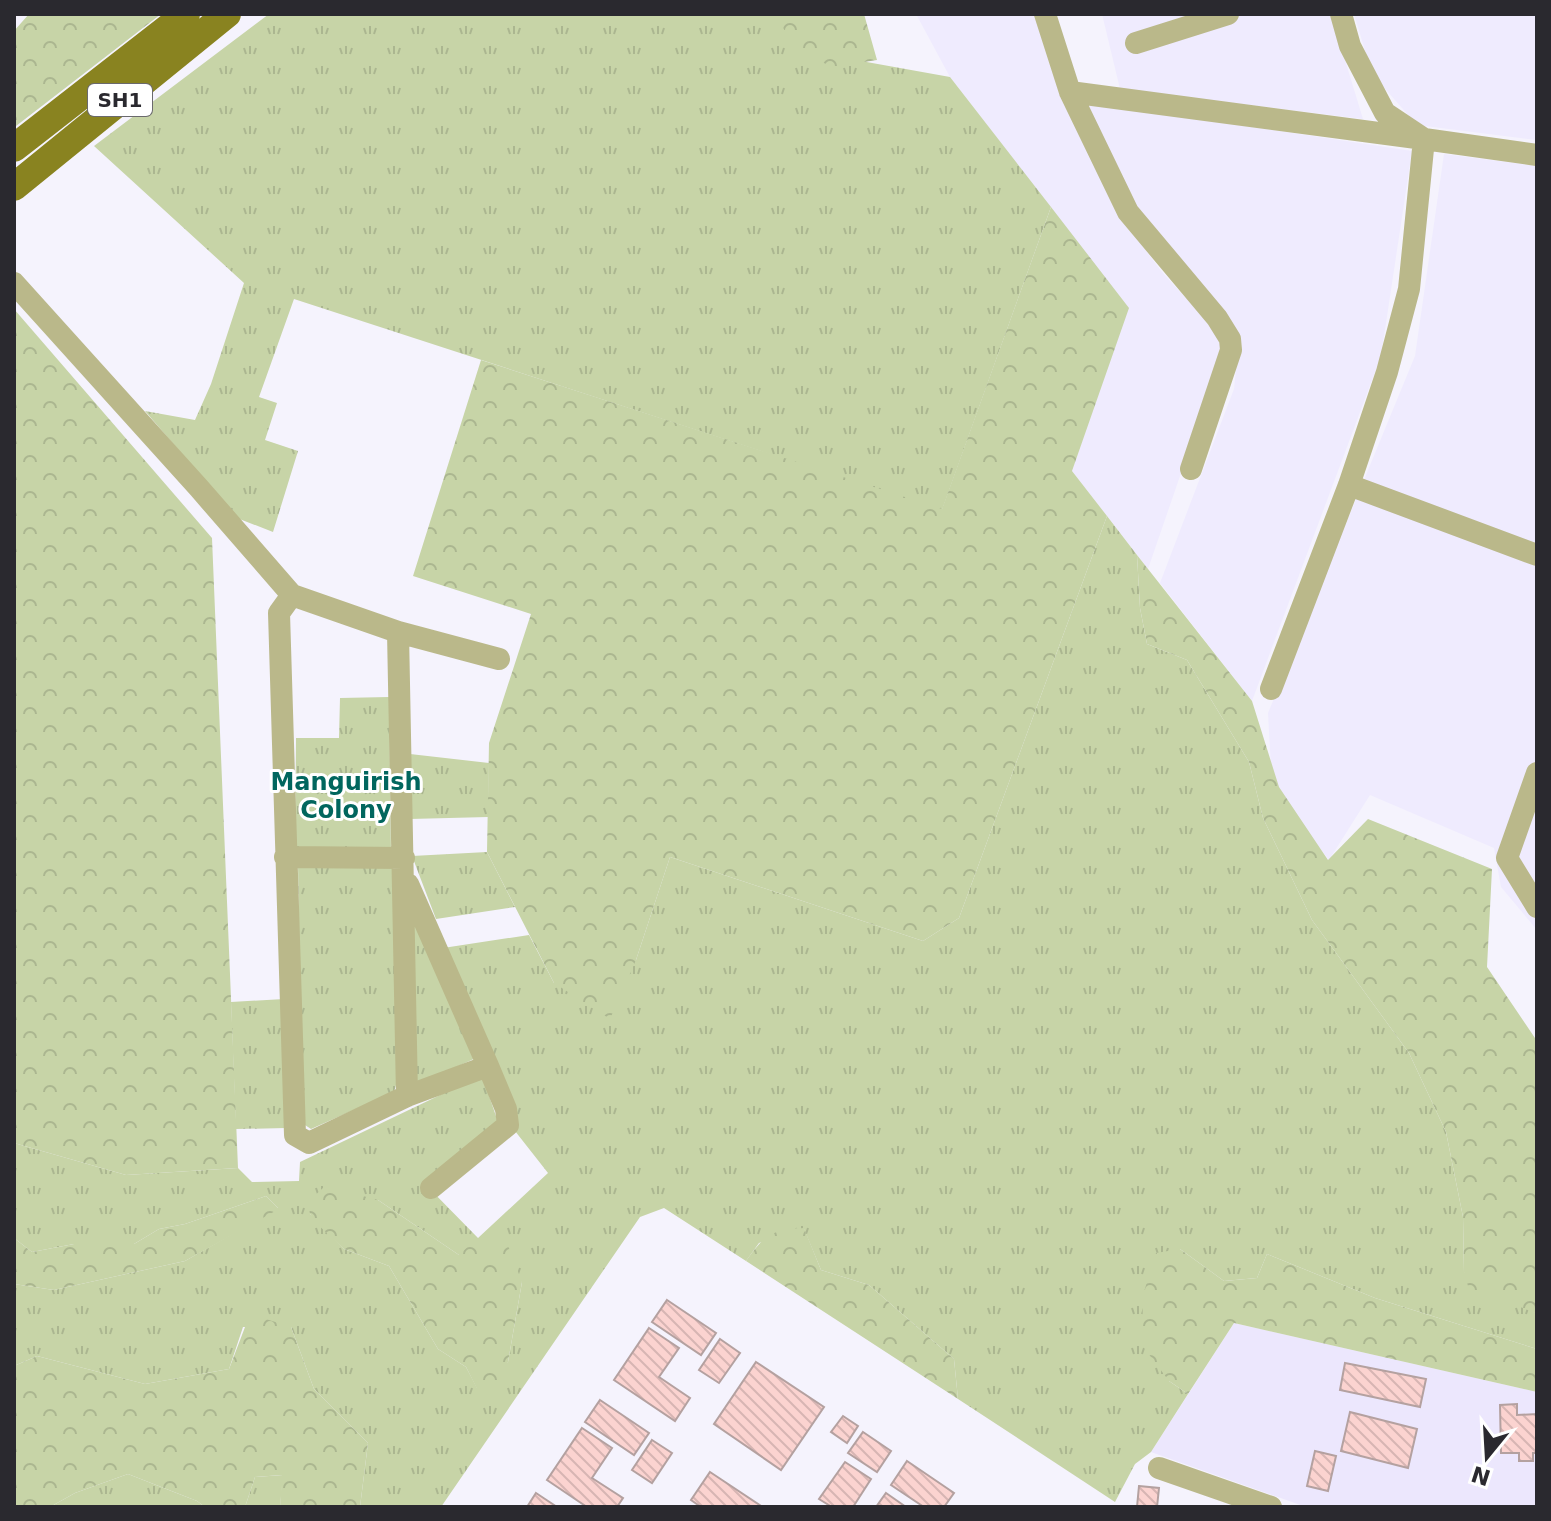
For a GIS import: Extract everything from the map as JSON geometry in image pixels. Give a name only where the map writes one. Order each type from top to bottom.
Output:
[{"type":"main road","name":"SH1","points":[[14,148],[186,14]]},
{"type":"main road","name":"SH1","points":[[14,187],[227,14]]},
{"type":"street","points":[[1045,14],[1070,92],[1128,212],[1217,318],[1230,339],[1231,350],[1191,469]]},
{"type":"street","points":[[1136,43],[1228,14]]},
{"type":"street","points":[[1341,14],[1350,46],[1385,113],[1424,139]]},
{"type":"street","points":[[1070,92],[1537,155]]},
{"type":"street","points":[[1271,689],[1349,485],[1387,372],[1409,289],[1424,139]]},
{"type":"street","points":[[14,283],[292,595],[398,632],[499,659]]},
{"type":"street","points":[[1349,485],[1537,555]]},
{"type":"street","points":[[292,595],[279,613],[295,1135],[309,1143],[407,1096],[488,1066]]},
{"type":"street","points":[[398,632],[407,1096]]},
{"type":"street","points":[[1537,773],[1507,858],[1537,907]]},
{"type":"street","points":[[285,857],[404,867]]},
{"type":"street","points":[[404,867],[506,1109],[508,1125],[431,1188]]},
{"type":"street","points":[[1159,1468],[1271,1507]]},
{"type":"shaded area","points":[[916,14],[1036,14],[1120,216],[1162,272],[1223,339],[1221,357],[1148,569],[1072,471],[1128,308],[950,77]]},
{"type":"shaded area","points":[[1102,14],[1331,14],[1363,119],[1120,89]]},
{"type":"shaded area","points":[[1354,14],[1537,14],[1537,140],[1417,125],[1372,74]]},
{"type":"shaded area","points":[[1087,102],[1412,151],[1381,356],[1252,701],[1160,583],[1234,389],[1239,337],[1126,197]]},
{"type":"shaded area","points":[[1444,154],[1537,166],[1537,930],[1501,887],[1494,848],[1370,795],[1329,860],[1272,786],[1268,713],[1415,356]]},
{"type":"shaded area","points":[[1234,1323],[1537,1392],[1537,1507],[1306,1507],[1151,1452]]},
{"type":"green space","points":[[29,14],[161,14],[16,126],[14,31]]},
{"type":"green space","points":[[269,14],[779,14],[811,52],[950,77],[1051,207],[942,510],[294,299],[259,397],[277,403],[265,440],[298,451],[273,532],[237,518],[145,411],[195,420],[211,384],[244,283],[94,146]]},
{"type":"green space","points":[[773,14],[864,14],[877,60],[833,67],[801,53]]},
{"type":"green space","points":[[1051,207],[1129,308],[1072,471],[1107,516],[959,918],[923,941],[670,857],[636,960],[610,1019],[554,983],[487,852],[489,743],[531,614],[413,576],[481,360],[942,509]]},
{"type":"green space","points":[[14,309],[212,538],[238,1168],[126,1175],[14,1143]]},
{"type":"green space","points":[[1107,516],[1137,555],[1140,608],[1147,644],[1187,660],[1249,762],[1263,818],[1312,920],[1409,1053],[1446,1132],[1463,1217],[1464,1272],[1537,1314],[1537,1349],[1375,1298],[1267,1254],[1257,1278],[1224,1281],[1180,1249],[1169,1381],[1188,1394],[1151,1452],[1135,1464],[1115,1502],[958,1399],[954,1359],[869,1285],[821,1270],[804,1229],[759,1243],[746,1261],[664,1208],[640,1217],[441,1507],[360,1507],[368,1443],[314,1389],[291,1327],[243,1327],[229,1369],[145,1384],[37,1356],[14,1366],[14,1284],[54,1290],[185,1261],[278,1208],[266,1196],[185,1224],[159,1229],[134,1244],[74,1244],[32,1252],[14,1238],[14,1143],[126,1175],[238,1168],[252,1182],[299,1181],[300,1162],[482,1075],[499,1125],[425,1184],[478,1238],[548,1173],[515,1131],[443,948],[529,935],[554,983],[636,960],[670,857],[923,941],[959,918]],"holes":[[[378,1200],[459,1255],[522,1282],[508,1362],[477,1388],[466,1367],[438,1349],[389,1266],[344,1249],[310,1214]]]},
{"type":"green space","points":[[1137,555],[1252,701],[1279,787],[1328,860],[1368,819],[1492,869],[1487,967],[1537,1041],[1537,1314],[1470,1293],[1464,1272],[1463,1217],[1446,1132],[1409,1053],[1312,920],[1263,818],[1249,762],[1187,660],[1147,644],[1140,608]]},
{"type":"green space","points":[[389,697],[391,851],[295,852],[296,738],[339,738],[340,698]]},
{"type":"green space","points":[[410,754],[489,763],[488,817],[410,819]]},
{"type":"green space","points":[[487,852],[515,907],[436,919],[412,856]]},
{"type":"green space","points":[[393,864],[398,1078],[394,1092],[311,1129],[302,1123],[298,866]]},
{"type":"green space","points":[[411,910],[476,1058],[412,1087]]},
{"type":"green space","points":[[284,999],[286,1128],[236,1129],[231,1002]]},
{"type":"green space","points":[[325,1186],[378,1200],[459,1255],[477,1238],[507,1243],[522,1282],[508,1362],[493,1392],[477,1389],[466,1367],[438,1349],[389,1266],[344,1249],[316,1223],[310,1214],[308,1202]]},
{"type":"green space","points":[[266,1196],[279,1209],[185,1261],[54,1290],[14,1284],[14,1238],[32,1252],[74,1244],[134,1244],[159,1229],[185,1224]]},
{"type":"green space","points":[[804,1228],[821,1270],[869,1285],[954,1359],[958,1399],[746,1261],[770,1235]]},
{"type":"green space","points":[[1180,1249],[1224,1281],[1257,1278],[1267,1254],[1375,1298],[1537,1349],[1537,1392],[1234,1323],[1188,1394],[1169,1381],[1142,1345],[1143,1295],[1156,1253]]},
{"type":"green space","points":[[250,1314],[291,1327],[314,1389],[368,1443],[360,1507],[280,1507],[282,1475],[255,1477],[245,1507],[205,1507],[128,1474],[75,1493],[50,1507],[14,1507],[14,1366],[37,1356],[145,1384],[229,1369]]},
{"type":"green space","points":[[128,1474],[205,1507],[50,1507],[75,1493]]},
{"type":"green space","points":[[283,1475],[280,1507],[245,1507],[255,1477]]},
{"type":"building","points":[[667,1300],[716,1333],[701,1355],[652,1322]]},
{"type":"building","points":[[649,1328],[679,1348],[659,1377],[690,1398],[675,1421],[614,1380]]},
{"type":"building","points":[[720,1339],[740,1353],[719,1383],[699,1370]]},
{"type":"building","points":[[756,1362],[824,1407],[781,1470],[714,1424]]},
{"type":"building","points":[[1345,1363],[1426,1379],[1420,1407],[1340,1390]]},
{"type":"building","points":[[600,1400],[649,1433],[634,1455],[585,1422]]},
{"type":"building","points":[[1517,1404],[1517,1415],[1537,1414],[1537,1453],[1533,1453],[1533,1461],[1519,1461],[1519,1453],[1501,1453],[1500,1405]]},
{"type":"building","points":[[1350,1412],[1417,1429],[1408,1468],[1341,1451]]},
{"type":"building","points":[[843,1416],[858,1426],[847,1443],[831,1432]]},
{"type":"building","points":[[582,1428],[612,1448],[592,1478],[623,1498],[617,1507],[587,1507],[547,1480]]},
{"type":"building","points":[[863,1432],[891,1451],[877,1472],[848,1453]]},
{"type":"building","points":[[652,1440],[672,1453],[652,1483],[632,1470]]},
{"type":"building","points":[[1315,1451],[1336,1456],[1328,1491],[1307,1486]]},
{"type":"building","points":[[907,1461],[954,1493],[944,1507],[924,1507],[891,1485]]},
{"type":"building","points":[[845,1462],[871,1479],[853,1507],[832,1507],[819,1499]]},
{"type":"building","points":[[710,1472],[761,1506],[701,1507],[691,1500]]},
{"type":"building","points":[[1139,1486],[1159,1488],[1157,1507],[1137,1507]]},
{"type":"building","points":[[536,1493],[557,1507],[527,1507]]},
{"type":"building","points":[[886,1493],[906,1507],[876,1507]]},
{"type":"district","name":"Manguirish Colony","points":[[346,796]]}]
